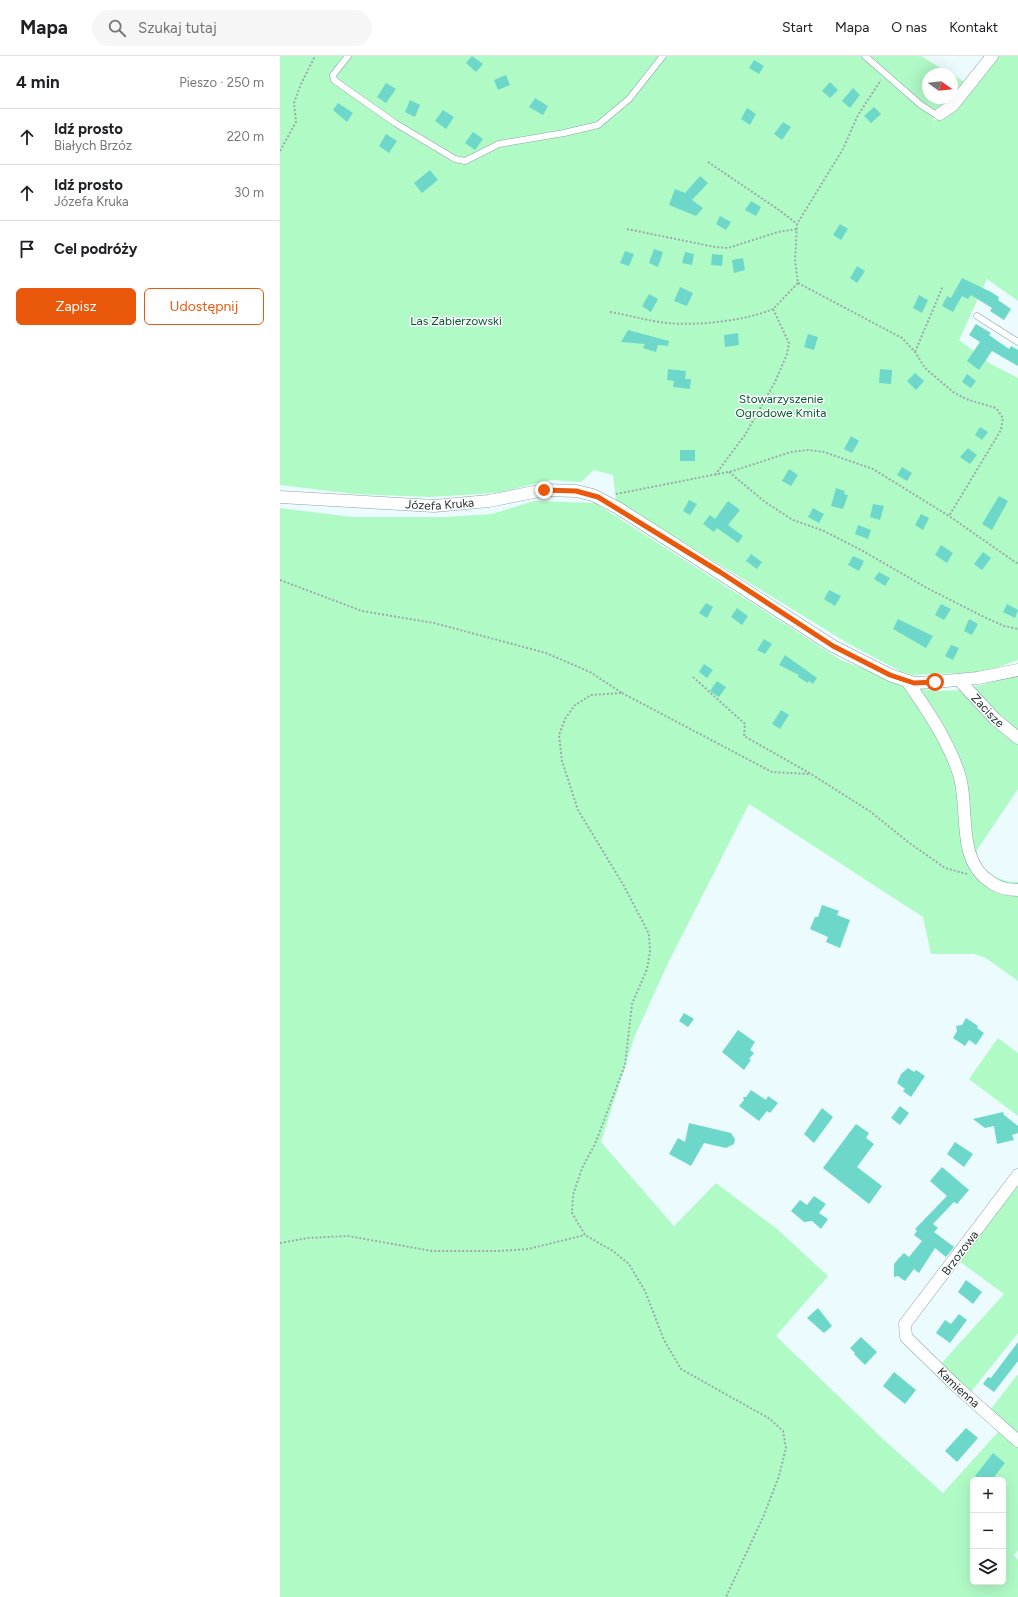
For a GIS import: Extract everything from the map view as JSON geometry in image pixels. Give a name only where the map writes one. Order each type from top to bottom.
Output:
[{"type":"street","points":[[938,114],[954,105],[992,56]]},
{"type":"street","name":"Józefa Kruka","points":[[280,497],[434,506],[488,501],[544,490],[576,491],[598,497],[720,572],[833,646],[890,675],[914,683],[959,680],[1018,670]]},
{"type":"street","name":"Zacisze","points":[[959,680],[995,719],[1018,738]]},
{"type":"street","points":[[907,681],[927,709],[955,762],[962,784],[968,851],[974,865],[982,876],[994,885],[1012,890],[1018,890]]},
{"type":"street","name":"Brzozowa","points":[[905,1331],[905,1324],[1018,1175]]},
{"type":"street","name":"Kamienna","points":[[905,1331],[906,1337],[956,1386],[1018,1441]]},
{"type":"lane","points":[[348,56],[333,75],[334,80],[395,123],[454,159],[465,161],[499,144],[564,133],[598,125],[628,99],[663,56]]},
{"type":"lane","points":[[865,56],[921,105],[938,114]]},
{"type":"lane","points":[[977,316],[1018,342]]},
{"type":"path","points":[[280,151],[296,122],[294,103],[301,84],[315,56]]},
{"type":"path","points":[[798,283],[795,260],[797,224],[842,149],[858,115],[885,74]]},
{"type":"path","points":[[708,162],[797,224]]},
{"type":"path","points":[[627,229],[715,247],[728,248],[778,232],[797,229]]},
{"type":"path","points":[[610,312],[666,323],[686,323],[738,318],[761,314],[773,309],[798,283]]},
{"type":"path","points":[[798,283],[902,338],[915,352],[925,368],[953,392],[966,400],[996,408],[1003,418],[1001,430],[949,516]]},
{"type":"path","points":[[915,352],[943,286]]},
{"type":"path","points":[[715,475],[745,434],[775,382],[787,354],[789,343],[773,309]]},
{"type":"path","points":[[616,494],[729,472],[791,452],[808,450],[824,452],[873,469],[949,516],[1018,564]]},
{"type":"path","points":[[729,472],[765,502],[793,520],[824,532],[861,550],[927,588],[984,617],[1004,626],[1018,629]]},
{"type":"path","points":[[280,580],[362,611],[434,623],[546,653],[590,672],[622,693],[772,772],[811,774]]},
{"type":"path","points":[[693,676],[745,724],[744,736],[811,774],[871,812],[908,842],[945,868],[982,876]]},
{"type":"path","points":[[622,693],[591,695],[575,705],[565,719],[560,735],[562,761],[578,810],[634,905],[649,934],[650,952],[647,969],[632,1004],[625,1065],[595,1144],[582,1168],[573,1196],[572,1213],[585,1235],[613,1250],[629,1264],[645,1291],[664,1340],[681,1369],[770,1419],[783,1431],[786,1448],[778,1476],[764,1515],[726,1597]]},
{"type":"path","points":[[280,1243],[308,1238],[348,1236],[432,1251],[498,1251],[528,1249],[585,1235]]},
{"type":"green space","points":[[280,56],[921,56],[941,68],[922,68],[922,104],[948,104],[936,109],[933,121],[946,116],[956,104],[958,104],[958,102],[996,56],[1018,56],[1018,301],[987,279],[959,340],[991,364],[1018,378],[1018,660],[985,672],[913,675],[902,672],[849,644],[616,501],[613,475],[594,470],[581,482],[551,480],[496,493],[430,497],[354,494],[280,485]]},
{"type":"green space","points":[[958,78],[965,82],[958,91]]},
{"type":"green space","points":[[534,501],[595,503],[841,660],[910,687],[936,691],[965,690],[1018,743],[1018,789],[977,850],[978,864],[1001,879],[1018,882],[1018,981],[986,958],[974,954],[931,954],[923,917],[749,804],[667,965],[634,1038],[601,1142],[674,1226],[716,1183],[777,1229],[828,1276],[776,1336],[884,1440],[943,1493],[1000,1430],[1018,1446],[1018,1550],[1014,1555],[1018,1560],[1018,1597],[280,1597],[280,508],[353,517],[446,517],[492,514]]},
{"type":"green space","points":[[1018,674],[1018,730],[978,697],[973,687]]},
{"type":"green space","points":[[998,1038],[1018,1053],[1018,1116],[969,1079]]},
{"type":"green space","points":[[1018,1181],[1018,1333],[970,1393],[940,1365],[1004,1294],[959,1261]]},
{"type":"green space","points":[[1018,1374],[1018,1435],[990,1410]]},
{"type":"building","points":[[472,56],[483,64],[476,72],[466,63]]},
{"type":"building","points":[[754,60],[764,66],[759,74],[749,68]]},
{"type":"building","points":[[506,75],[510,85],[498,90],[494,80]]},
{"type":"building","points":[[830,82],[838,90],[830,98],[822,91]]},
{"type":"building","points":[[386,83],[396,89],[386,103],[377,97]]},
{"type":"building","points":[[853,88],[860,95],[850,108],[842,101]]},
{"type":"building","points":[[535,98],[548,106],[543,115],[529,107]]},
{"type":"building","points":[[410,100],[420,105],[415,117],[405,112]]},
{"type":"building","points":[[338,103],[353,113],[347,122],[333,110]]},
{"type":"building","points":[[874,107],[881,114],[871,123],[864,116]]},
{"type":"building","points":[[747,108],[756,114],[750,125],[741,119]]},
{"type":"building","points":[[443,110],[454,117],[446,129],[435,121]]},
{"type":"building","points":[[783,122],[791,127],[782,140],[774,134]]},
{"type":"building","points":[[473,132],[483,139],[475,150],[465,143]]},
{"type":"building","points":[[386,134],[397,141],[389,153],[379,146]]},
{"type":"building","points":[[430,170],[438,180],[422,193],[414,183]]},
{"type":"building","points":[[700,176],[708,183],[692,200],[703,208],[696,216],[669,205],[675,189],[685,193]]},
{"type":"building","points":[[751,201],[761,207],[756,216],[745,210]]},
{"type":"building","points":[[720,216],[731,222],[726,230],[716,224]]},
{"type":"building","points":[[840,224],[848,229],[841,240],[833,235]]},
{"type":"building","points":[[654,249],[663,252],[658,267],[649,263]]},
{"type":"building","points":[[625,251],[634,254],[629,266],[620,263]]},
{"type":"building","points":[[685,252],[694,254],[692,265],[682,263]]},
{"type":"building","points":[[712,254],[723,255],[722,266],[711,265]]},
{"type":"building","points":[[743,258],[745,270],[734,273],[732,260]]},
{"type":"building","points":[[857,266],[865,271],[857,283],[850,278]]},
{"type":"building","points":[[962,278],[999,297],[998,300],[1011,309],[1004,320],[990,311],[992,308],[971,295],[968,299],[962,296],[953,312],[942,306],[947,296],[951,298]]},
{"type":"building","points":[[680,287],[693,293],[687,306],[674,301]]},
{"type":"building","points":[[649,294],[658,299],[651,312],[642,306]]},
{"type":"building","points":[[919,295],[928,300],[922,313],[913,308]]},
{"type":"building","points":[[976,324],[991,333],[989,335],[1009,349],[1011,346],[1018,350],[1018,366],[992,351],[979,370],[967,361],[980,342],[969,335]]},
{"type":"building","points":[[628,330],[669,341],[668,346],[658,345],[656,352],[643,348],[645,344],[621,342]]},
{"type":"building","points":[[738,333],[739,345],[725,347],[724,335]]},
{"type":"building","points":[[808,334],[818,337],[814,350],[804,347]]},
{"type":"building","points":[[668,369],[686,371],[685,379],[691,379],[690,389],[673,387],[674,381],[667,380]]},
{"type":"building","points":[[880,369],[892,370],[891,384],[879,383]]},
{"type":"building","points":[[915,373],[924,381],[916,390],[907,381]]},
{"type":"building","points":[[967,374],[976,381],[971,388],[962,382]]},
{"type":"building","points":[[980,427],[988,432],[982,440],[975,435]]},
{"type":"building","points":[[851,436],[859,441],[852,453],[844,449]]},
{"type":"building","points":[[968,448],[977,455],[970,464],[960,457]]},
{"type":"building","points":[[680,450],[695,450],[695,461],[680,461]]},
{"type":"building","points":[[902,467],[912,473],[907,481],[897,475]]},
{"type":"building","points":[[789,469],[798,475],[791,486],[782,481]]},
{"type":"building","points":[[836,488],[845,491],[844,494],[848,495],[843,509],[831,506]]},
{"type":"building","points":[[999,496],[1008,501],[992,530],[982,524]]},
{"type":"building","points":[[689,500],[697,504],[690,515],[683,511]]},
{"type":"building","points":[[728,501],[740,510],[728,525],[743,536],[738,543],[717,528],[714,532],[703,524],[710,515],[715,519]]},
{"type":"building","points":[[873,504],[884,506],[880,520],[870,517]]},
{"type":"building","points":[[813,508],[824,514],[819,523],[808,517]]},
{"type":"building","points":[[921,514],[929,518],[923,530],[915,525]]},
{"type":"building","points":[[858,525],[871,530],[868,539],[855,534]]},
{"type":"building","points":[[941,545],[953,553],[947,563],[935,555]]},
{"type":"building","points":[[983,552],[991,558],[982,570],[974,564]]},
{"type":"building","points":[[751,554],[762,562],[757,569],[746,561]]},
{"type":"building","points":[[853,556],[864,561],[859,571],[848,565]]},
{"type":"building","points":[[879,572],[890,578],[885,586],[874,579]]},
{"type":"building","points":[[829,590],[841,596],[835,606],[824,599]]},
{"type":"building","points":[[706,603],[713,607],[707,618],[699,613]]},
{"type":"building","points":[[941,604],[951,609],[944,620],[935,615]]},
{"type":"building","points":[[1007,604],[1018,610],[1015,618],[1003,612]]},
{"type":"building","points":[[737,608],[748,616],[742,625],[731,617]]},
{"type":"building","points":[[898,619],[933,636],[926,648],[893,629]]},
{"type":"building","points":[[969,619],[978,624],[972,635],[964,631]]},
{"type":"building","points":[[764,639],[772,644],[765,654],[757,650]]},
{"type":"building","points":[[951,645],[959,648],[953,660],[945,656]]},
{"type":"building","points":[[785,655],[817,678],[813,684],[809,681],[808,683],[798,677],[799,675],[779,665]]},
{"type":"building","points":[[704,664],[713,670],[707,678],[699,672]]},
{"type":"building","points":[[717,681],[726,687],[719,697],[710,691]]},
{"type":"building","points":[[781,710],[789,715],[780,729],[772,724]]},
{"type":"building","points":[[822,905],[839,911],[837,915],[850,920],[840,948],[826,942],[828,937],[810,929],[815,917],[818,917]]},
{"type":"building","points":[[684,1013],[694,1019],[688,1027],[679,1021]]},
{"type":"building","points":[[966,1018],[978,1026],[977,1028],[984,1033],[976,1045],[969,1040],[965,1046],[953,1038],[957,1031],[956,1026],[962,1025]]},
{"type":"building","points":[[738,1030],[755,1042],[750,1050],[754,1053],[749,1059],[751,1060],[744,1070],[722,1052]]},
{"type":"building","points":[[908,1068],[914,1072],[916,1070],[925,1076],[911,1097],[903,1091],[905,1089],[897,1083],[901,1074]]},
{"type":"building","points":[[751,1090],[766,1100],[768,1096],[778,1103],[770,1113],[767,1111],[759,1121],[739,1106],[744,1100],[743,1097],[746,1097]]},
{"type":"building","points":[[900,1106],[909,1113],[900,1125],[891,1118]]},
{"type":"building","points":[[822,1108],[833,1117],[814,1143],[804,1134]]},
{"type":"building","points":[[1003,1112],[1004,1115],[1018,1126],[1018,1133],[1012,1135],[1014,1140],[997,1144],[994,1126],[985,1128],[973,1119]]},
{"type":"building","points":[[689,1123],[731,1133],[735,1139],[734,1144],[726,1148],[704,1143],[691,1166],[669,1154],[678,1138],[685,1142]]},
{"type":"building","points":[[856,1124],[869,1133],[866,1138],[874,1144],[857,1167],[882,1186],[869,1204],[823,1168]]},
{"type":"building","points":[[955,1142],[973,1154],[964,1167],[947,1154]]},
{"type":"building","points":[[942,1167],[969,1190],[957,1204],[954,1202],[933,1224],[938,1228],[934,1232],[954,1247],[946,1257],[935,1248],[919,1273],[914,1269],[905,1281],[898,1276],[894,1277],[894,1264],[904,1253],[909,1257],[922,1241],[914,1235],[917,1231],[915,1229],[947,1196],[930,1181]]},
{"type":"building","points":[[814,1196],[826,1204],[819,1213],[828,1219],[821,1229],[812,1221],[804,1222],[791,1211],[800,1200],[807,1205]]},
{"type":"building","points":[[966,1280],[982,1292],[973,1304],[958,1292]]},
{"type":"building","points":[[818,1308],[832,1326],[824,1333],[807,1318]]},
{"type":"building","points":[[959,1314],[967,1320],[950,1343],[936,1333],[945,1320],[951,1324]]},
{"type":"building","points":[[861,1337],[877,1352],[865,1365],[850,1348]]},
{"type":"building","points":[[1018,1342],[1018,1361],[994,1392],[983,1384],[988,1377],[991,1378]]},
{"type":"building","points":[[894,1372],[916,1390],[905,1404],[883,1386]]},
{"type":"building","points":[[966,1428],[978,1438],[957,1462],[945,1451]]},
{"type":"building","points":[[993,1453],[1005,1463],[994,1477],[975,1476]]},
{"type":"route","points":[[544,490],[576,491],[598,497],[720,572],[833,646],[890,675],[914,683],[935,682]]},
{"type":"park label","name":"Las Zabierzowski","points":[[456,321]]},
{"type":"park label","name":"Stowarzyszenie Ogrodowe Kmita","points":[[781,406]]}]
